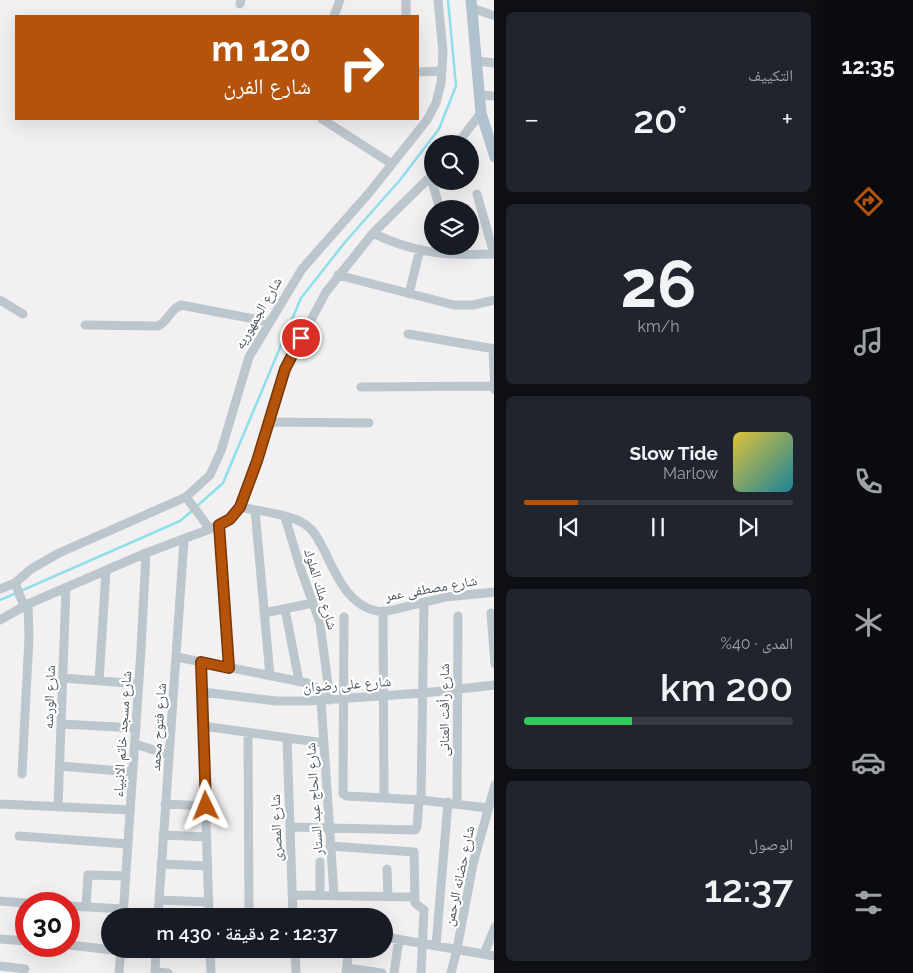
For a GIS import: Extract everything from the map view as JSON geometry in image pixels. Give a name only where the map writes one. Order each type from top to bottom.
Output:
[{"type":"main road","points":[[472,4],[481,113],[494,157]]},
{"type":"street","points":[[334,15],[340,0]]},
{"type":"street","points":[[406,0],[406,15]]},
{"type":"street","name":"شارع الجمهوريه","points":[[0,589],[16,585],[31,569],[59,553],[188,500],[210,475],[218,460],[250,357],[302,269],[369,193],[427,120],[436,103],[442,71],[443,52],[438,0]]},
{"type":"street","points":[[472,4],[494,16]]},
{"type":"street","points":[[477,61],[494,63]]},
{"type":"street","points":[[419,72],[442,71]]},
{"type":"street","points":[[479,95],[494,96]]},
{"type":"street","points":[[464,135],[481,113]]},
{"type":"street","points":[[324,120],[392,164]]},
{"type":"street","points":[[0,620],[25,604],[146,553],[184,540],[230,519],[240,507],[257,461],[285,369],[326,292],[373,234],[424,185]]},
{"type":"street","points":[[477,194],[494,254],[479,253]]},
{"type":"street","points":[[373,234],[424,249]]},
{"type":"street","points":[[409,294],[420,249]]},
{"type":"street","points":[[338,275],[454,305],[463,306],[494,300]]},
{"type":"street","points":[[0,300],[23,314]]},
{"type":"street","points":[[85,325],[158,326],[164,323],[175,307],[181,305],[270,322]]},
{"type":"street","points":[[361,387],[494,388],[494,349],[408,334]]},
{"type":"street","points":[[268,422],[369,423]]},
{"type":"street","points":[[188,500],[210,529]]},
{"type":"street","name":"شارع مصطفى عمر","points":[[240,507],[285,517],[306,524],[316,536],[342,584],[355,602],[364,608],[383,612],[446,597],[494,592]]},
{"type":"street","points":[[255,510],[270,676]]},
{"type":"street","name":"شارع ملك الملوك","points":[[285,517],[320,623],[325,700]]},
{"type":"street","points":[[219,525],[229,668]]},
{"type":"street","name":"شارع فتوح محمد","points":[[158,908],[184,540]]},
{"type":"street","name":"شارع مسجد خاتم الانبياء","points":[[123,908],[146,553]]},
{"type":"street","points":[[99,681],[106,571]]},
{"type":"street","points":[[16,585],[25,604],[29,637],[22,774]]},
{"type":"street","name":"شارع الورشه","points":[[58,807],[66,588]]},
{"type":"street","points":[[290,827],[415,830],[417,827],[420,800],[424,602]]},
{"type":"street","points":[[264,613],[313,603]]},
{"type":"street","points":[[285,608],[299,681]]},
{"type":"street","points":[[383,612],[384,798]]},
{"type":"street","points":[[491,613],[494,664]]},
{"type":"street","name":"شارع رأفت العنانى","points":[[436,946],[452,803],[458,689],[458,616]]},
{"type":"street","points":[[344,617],[342,793],[347,796],[420,800],[488,808]]},
{"type":"street","points":[[177,657],[299,681],[316,687],[325,700]]},
{"type":"street","points":[[201,662],[209,908]]},
{"type":"street","points":[[63,678],[139,684]]},
{"type":"street","name":"شارع على رضوان","points":[[202,692],[276,701],[325,700],[423,693],[494,685]]},
{"type":"street","name":"شارع الحاج عبد الستار","points":[[325,700],[324,743],[334,895]]},
{"type":"street","points":[[61,724],[136,728]]},
{"type":"street","points":[[203,726],[324,743]]},
{"type":"street","points":[[248,732],[249,908]]},
{"type":"street","name":"شارع المصرى","points":[[287,738],[293,908]]},
{"type":"street","points":[[135,744],[169,756]]},
{"type":"street","points":[[60,766],[133,772]]},
{"type":"street","name":"شارع حضانه الرحمن","points":[[451,973],[473,864],[494,785]]},
{"type":"street","points":[[0,804],[130,810]]},
{"type":"street","points":[[166,804],[206,806]]},
{"type":"street","points":[[163,835],[207,837]]},
{"type":"street","points":[[19,836],[128,844]]},
{"type":"street","points":[[330,846],[414,852],[415,903],[424,910],[420,973]]},
{"type":"street","points":[[320,862],[320,895]]},
{"type":"street","points":[[161,864],[208,866]]},
{"type":"street","points":[[388,870],[388,896]]},
{"type":"street","points":[[86,907],[88,875],[126,876]]},
{"type":"street","points":[[292,894],[415,897]]},
{"type":"street","points":[[159,900],[209,902]]},
{"type":"street","points":[[0,902],[15,903]]},
{"type":"street","points":[[80,907],[101,909]]},
{"type":"street","points":[[484,954],[494,927]]},
{"type":"street","points":[[393,938],[494,956]]},
{"type":"street","points":[[0,939],[15,940]]},
{"type":"street","points":[[394,973],[399,939]]},
{"type":"street","points":[[80,946],[101,948]]},
{"type":"street","points":[[119,973],[120,958]]},
{"type":"street","points":[[156,958],[155,973],[168,973]]},
{"type":"street","points":[[211,958],[212,973]]},
{"type":"street","points":[[295,958],[296,973]]},
{"type":"street","points":[[0,966],[25,969]]},
{"type":"street","points":[[346,970],[382,973]]},
{"type":"waterway","points":[[197,506],[223,483],[301,298],[346,241],[400,180],[439,129],[456,86],[448,0]]},
{"type":"waterway","points":[[0,600],[180,521],[193,510]]},
{"type":"route","points":[[206,806],[201,662],[229,668],[219,525],[230,519],[240,507],[257,461],[285,369],[301,338]]}]
